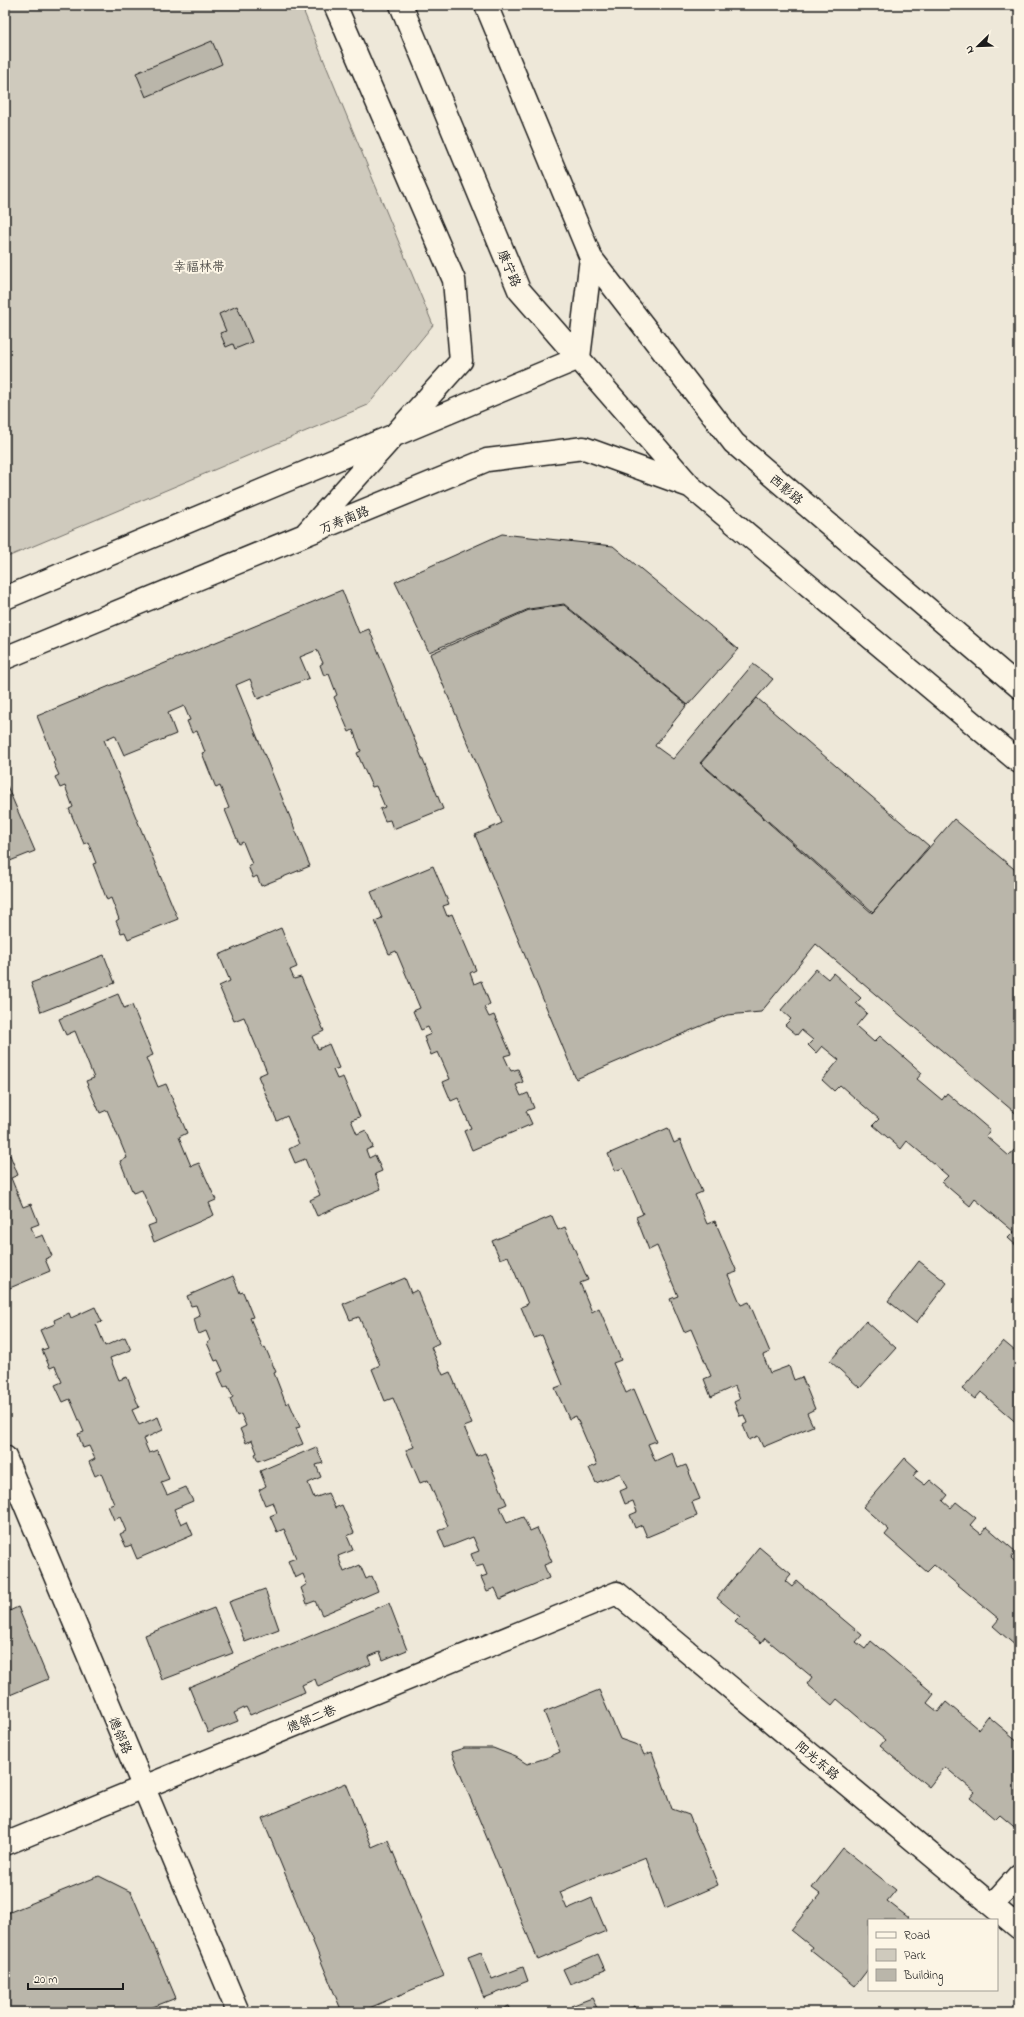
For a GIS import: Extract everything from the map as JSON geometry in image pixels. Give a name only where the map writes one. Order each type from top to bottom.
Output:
[{"type":"main road","points":[[303,535],[461,361],[454,280],[335,5]]},
{"type":"main road","name":"康宁路","points":[[401,5],[519,290],[690,486]]},
{"type":"main road","points":[[5,598],[389,439],[579,358],[591,258],[486,5]]},
{"type":"main road","name":"西影路","points":[[591,258],[734,443],[1019,687]]},
{"type":"main road","name":"万寿南路","points":[[5,658],[487,460],[584,448],[690,486]]},
{"type":"main road","points":[[690,486],[1019,762]]},
{"type":"main road","name":"德邻路","points":[[5,1457],[238,2012]]},
{"type":"main road","name":"德邻二巷","points":[[5,1844],[617,1593]]},
{"type":"main road","name":"阳光东路","points":[[617,1593],[1019,1928]]},
{"type":"main road","points":[[992,1905],[1019,1875]]},
{"type":"green space","name":"幸福林带","points":[[5,5],[301,5],[433,325],[368,405],[5,558]]},
{"type":"building","points":[[212,41],[222,64],[146,97],[136,73]]},
{"type":"building","points":[[237,306],[252,342],[235,349],[233,344],[226,347],[220,333],[226,331],[219,314]]},
{"type":"building","points":[[502,534],[613,546],[738,649],[688,705],[564,604],[529,609],[429,652],[395,582]]},
{"type":"building","points":[[342,590],[359,633],[369,629],[443,809],[393,829],[390,820],[385,821],[380,809],[385,807],[376,786],[372,787],[357,753],[361,751],[353,730],[349,732],[334,697],[337,695],[329,674],[324,676],[320,665],[323,663],[317,650],[300,657],[309,678],[258,699],[250,679],[236,685],[310,866],[261,886],[257,876],[253,878],[248,866],[252,864],[243,842],[239,844],[225,810],[229,808],[220,786],[216,788],[202,753],[205,752],[197,731],[192,733],[187,721],[190,720],[184,706],[168,713],[176,734],[124,755],[115,735],[104,740],[178,919],[128,939],[125,932],[121,933],[116,921],[119,919],[111,898],[107,900],[93,864],[96,863],[88,842],[84,844],[69,809],[73,807],[65,786],[60,788],[55,777],[59,775],[53,762],[55,761],[37,716]]},
{"type":"building","points":[[564,605],[687,705],[655,746],[673,759],[753,664],[773,679],[700,763],[872,913],[954,819],[1019,873],[1019,1116],[816,944],[761,1012],[727,1015],[576,1079],[475,835],[502,823],[430,654],[529,610]]},
{"type":"building","points":[[757,698],[929,846],[873,912],[701,763]]},
{"type":"building","points":[[7,786],[35,851],[5,863],[5,787]]},
{"type":"building","points":[[433,866],[449,904],[443,906],[447,916],[452,914],[476,970],[470,973],[474,984],[481,981],[490,1004],[484,1007],[489,1017],[494,1015],[511,1054],[504,1056],[511,1071],[518,1069],[523,1082],[516,1085],[521,1096],[528,1093],[534,1108],[526,1111],[532,1124],[472,1150],[464,1131],[471,1128],[458,1098],[451,1101],[443,1082],[450,1079],[438,1052],[431,1055],[424,1037],[431,1034],[428,1027],[421,1030],[413,1011],[420,1008],[396,951],[389,954],[375,921],[382,918],[371,892]]},
{"type":"building","points":[[281,928],[297,967],[290,970],[294,979],[301,977],[324,1031],[312,1037],[318,1049],[329,1044],[339,1068],[333,1070],[337,1079],[343,1077],[360,1117],[351,1120],[357,1134],[366,1130],[373,1147],[366,1150],[369,1158],[375,1155],[382,1171],[375,1174],[381,1189],[317,1216],[310,1200],[320,1195],[305,1159],[295,1163],[289,1149],[299,1144],[287,1116],[277,1121],[258,1076],[267,1072],[244,1017],[234,1021],[219,986],[230,981],[219,955]]},
{"type":"building","points":[[104,955],[115,983],[41,1012],[31,983]]},
{"type":"building","points":[[816,969],[828,979],[833,973],[861,998],[856,1003],[867,1013],[856,1026],[874,1042],[880,1036],[922,1073],[917,1079],[942,1100],[947,1093],[990,1130],[986,1136],[1009,1156],[1014,1150],[1019,1154],[1019,1248],[1008,1238],[1014,1232],[975,1199],[970,1206],[942,1182],[948,1176],[907,1141],[901,1149],[873,1125],[879,1119],[840,1085],[834,1091],[822,1080],[839,1060],[822,1046],[816,1053],[808,1045],[813,1040],[801,1030],[797,1035],[785,1025],[791,1019],[781,1010]]},
{"type":"building","points":[[118,994],[124,1008],[132,1005],[153,1055],[146,1058],[158,1087],[166,1084],[187,1133],[179,1137],[191,1166],[199,1163],[216,1200],[209,1203],[214,1215],[154,1242],[148,1226],[156,1223],[142,1190],[133,1193],[120,1161],[127,1158],[107,1110],[100,1113],[86,1081],[94,1078],[75,1031],[66,1035],[59,1019]]},
{"type":"building","points":[[668,1128],[674,1143],[680,1140],[702,1192],[695,1195],[707,1224],[715,1221],[737,1272],[728,1275],[741,1305],[749,1302],[770,1352],[763,1355],[770,1373],[789,1366],[794,1380],[802,1377],[815,1409],[807,1413],[813,1426],[763,1447],[758,1436],[749,1440],[743,1425],[747,1423],[744,1415],[740,1416],[734,1402],[740,1399],[735,1386],[711,1397],[704,1379],[711,1376],[691,1329],[684,1332],[670,1299],[678,1296],[657,1246],[649,1250],[636,1217],[643,1214],[623,1168],[615,1171],[608,1154]]},
{"type":"building","points":[[10,1155],[18,1175],[11,1178],[23,1207],[31,1204],[39,1224],[31,1227],[35,1238],[43,1235],[52,1256],[45,1259],[50,1271],[5,1290],[5,1157]]},
{"type":"building","points":[[552,1216],[558,1230],[565,1227],[588,1280],[580,1283],[592,1312],[599,1308],[621,1360],[613,1363],[626,1393],[634,1389],[656,1441],[648,1444],[655,1461],[672,1453],[678,1468],[686,1465],[700,1499],[692,1502],[697,1516],[647,1537],[642,1525],[635,1528],[630,1515],[637,1512],[633,1501],[625,1504],[620,1491],[627,1488],[620,1473],[596,1483],[589,1468],[597,1465],[576,1416],[569,1419],[555,1388],[563,1385],[542,1335],[534,1338],[521,1307],[528,1304],[508,1256],[500,1259],[492,1241]]},
{"type":"building","points":[[919,1261],[947,1283],[916,1323],[888,1301]]},
{"type":"building","points":[[233,1276],[240,1293],[243,1292],[253,1317],[250,1318],[263,1348],[265,1347],[276,1372],[274,1373],[286,1404],[289,1402],[300,1427],[296,1428],[303,1444],[258,1461],[255,1454],[257,1453],[252,1440],[246,1443],[240,1429],[246,1426],[241,1414],[237,1416],[230,1399],[233,1397],[228,1386],[224,1388],[218,1373],[223,1371],[218,1360],[215,1361],[207,1343],[210,1341],[206,1331],[199,1334],[197,1330],[194,1319],[200,1316],[196,1305],[191,1306],[187,1296]]},
{"type":"building","points":[[405,1278],[411,1293],[417,1290],[439,1343],[431,1347],[443,1375],[450,1372],[472,1424],[464,1427],[477,1456],[485,1453],[507,1504],[500,1507],[507,1523],[523,1517],[530,1531],[537,1528],[552,1562],[544,1565],[549,1578],[500,1599],[495,1588],[487,1591],[481,1577],[487,1575],[483,1565],[476,1567],[471,1554],[479,1551],[473,1537],[445,1548],[438,1531],[448,1526],[428,1480],[420,1483],[406,1450],[414,1447],[393,1398],[385,1401],[372,1369],[380,1365],[359,1317],[350,1320],[343,1304]]},
{"type":"building","points":[[95,1307],[102,1322],[96,1324],[105,1346],[125,1337],[131,1350],[110,1358],[119,1380],[127,1377],[139,1407],[132,1410],[139,1425],[158,1417],[163,1430],[143,1439],[149,1453],[157,1450],[169,1479],[161,1482],[167,1495],[186,1487],[193,1501],[174,1509],[181,1524],[187,1521],[193,1535],[137,1559],[131,1545],[126,1547],[120,1534],[126,1531],[120,1517],[114,1520],[108,1506],[114,1504],[101,1473],[95,1476],[89,1462],[95,1459],[89,1446],[83,1448],[78,1434],[84,1432],[70,1399],[63,1402],[55,1385],[62,1382],[55,1366],[50,1368],[42,1350],[48,1348],[40,1330],[55,1324],[54,1320],[69,1313],[71,1318]]},
{"type":"building","points":[[866,1321],[896,1348],[860,1388],[830,1361]]},
{"type":"building","points":[[1003,1341],[1015,1351],[1019,1346],[1019,1425],[981,1392],[975,1399],[962,1389]]},
{"type":"building","points":[[316,1447],[323,1463],[316,1465],[321,1477],[308,1483],[314,1498],[328,1493],[335,1508],[342,1505],[354,1533],[347,1536],[353,1550],[338,1556],[344,1572],[360,1565],[366,1579],[372,1576],[378,1591],[322,1615],[315,1601],[307,1604],[301,1588],[307,1584],[303,1574],[295,1578],[288,1561],[296,1558],[284,1529],[277,1532],[270,1516],[277,1513],[273,1502],[265,1505],[259,1490],[266,1486],[260,1471]]},
{"type":"building","points":[[905,1458],[918,1470],[913,1476],[925,1485],[930,1480],[948,1495],[943,1501],[951,1508],[956,1502],[976,1518],[970,1525],[981,1534],[987,1527],[1016,1552],[1011,1558],[1019,1565],[1019,1644],[1017,1647],[993,1626],[999,1619],[934,1565],[927,1572],[885,1535],[889,1530],[863,1507]]},
{"type":"building","points":[[759,1547],[791,1574],[785,1581],[792,1587],[797,1581],[862,1635],[856,1642],[865,1649],[871,1641],[934,1694],[927,1703],[938,1712],[946,1702],[978,1729],[988,1716],[1019,1742],[1019,1830],[1000,1814],[995,1819],[970,1798],[975,1792],[945,1767],[929,1787],[880,1746],[885,1740],[837,1699],[832,1705],[807,1684],[812,1677],[765,1638],[761,1643],[735,1622],[740,1617],[717,1598]]},
{"type":"building","points":[[265,1589],[279,1629],[245,1642],[229,1602]]},
{"type":"building","points":[[389,1603],[407,1650],[383,1660],[380,1652],[368,1657],[371,1664],[318,1687],[315,1679],[302,1685],[305,1692],[250,1715],[246,1707],[234,1713],[238,1721],[208,1733],[189,1687]]},
{"type":"building","points":[[18,1607],[48,1679],[5,1697],[5,1613]]},
{"type":"building","points":[[214,1608],[233,1653],[162,1680],[145,1635]]},
{"type":"building","points":[[599,1690],[620,1739],[640,1746],[644,1755],[652,1752],[672,1809],[689,1815],[718,1885],[665,1908],[646,1857],[593,1878],[560,1892],[567,1909],[592,1898],[606,1931],[538,1960],[451,1752],[464,1748],[493,1748],[516,1757],[527,1764],[546,1758],[560,1752],[544,1712]]},
{"type":"building","points":[[346,1783],[372,1847],[388,1840],[444,1976],[360,2012],[342,2012],[262,1818]]},
{"type":"building","points":[[843,1848],[896,1890],[887,1901],[909,1918],[868,1919],[868,1969],[855,1986],[810,1950],[812,1947],[791,1930],[820,1894],[812,1888]]},
{"type":"building","points":[[99,1876],[131,1892],[176,1998],[140,2012],[5,2012],[5,1914]]},
{"type":"building","points":[[481,1952],[492,1979],[523,1967],[528,1981],[484,1998],[468,1957]]},
{"type":"building","points":[[598,1954],[605,1970],[570,1984],[563,1969]]},
{"type":"building","points":[[592,1998],[599,2012],[573,2012],[571,2006]]},
{"type":"building","points":[[509,2006],[512,2012],[495,2012]]},
{"type":"building","points":[[635,2006],[637,2012],[621,2012]]}]
